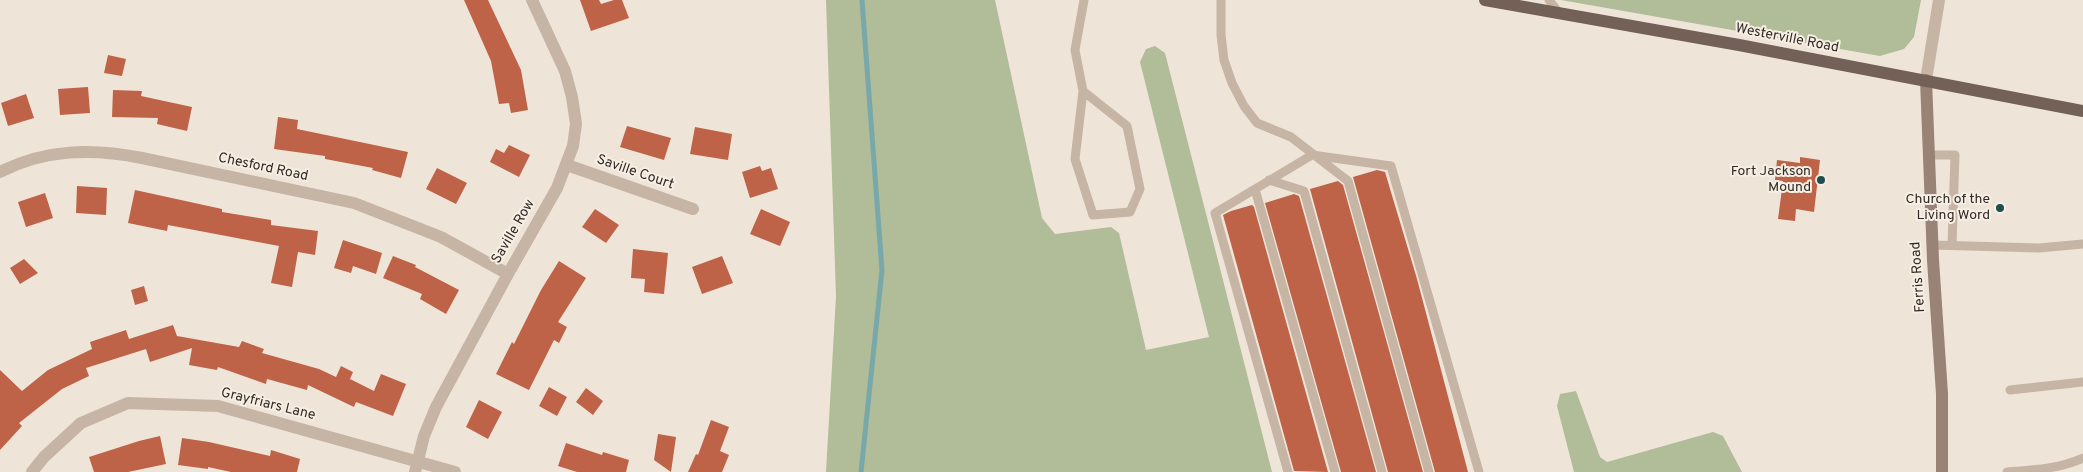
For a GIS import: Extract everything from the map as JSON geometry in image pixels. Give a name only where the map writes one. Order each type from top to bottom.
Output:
[{"type":"main road","name":"Westerville Road","points":[[1484,0],[1926,80],[2083,111]]},
{"type":"main road","name":"Ferris Road","points":[[1926,80],[1932,245],[1942,394],[1942,472]]},
{"type":"street","name":"Saville Row","points":[[416,466],[424,436],[436,407],[557,188],[573,146],[576,124],[572,97],[565,71],[532,0]]},
{"type":"street","points":[[1926,80],[1940,0]]},
{"type":"street","name":"Chesford Road","points":[[0,172],[32,159],[60,152],[116,153],[133,156],[354,202],[441,237],[508,274]]},
{"type":"street","name":"Saville Court","points":[[567,165],[693,209]]},
{"type":"street","name":"Grayfriars Lane","points":[[32,472],[44,457],[82,423],[128,403],[218,406],[416,466],[455,472]]},
{"type":"lane","points":[[1083,91],[1127,126],[1140,189],[1130,212],[1094,215],[1075,159],[1083,91],[1075,50],[1084,0]]},
{"type":"lane","points":[[1221,0],[1221,35],[1224,60],[1232,83],[1244,106],[1257,123],[1291,137],[1348,181],[1429,472]]},
{"type":"lane","points":[[1549,0],[1559,13]]},
{"type":"lane","points":[[1288,472],[1215,213],[1312,155],[1391,166],[1479,472]]},
{"type":"lane","points":[[1928,156],[1955,155],[1952,245]]},
{"type":"lane","points":[[1269,180],[1304,191],[1382,472]]},
{"type":"lane","points":[[1255,189],[1335,472]]},
{"type":"lane","points":[[1932,245],[2040,248],[2083,244]]},
{"type":"lane","points":[[2010,390],[2083,382]]},
{"type":"lane","points":[[2007,472],[2044,471],[2067,465],[2083,458]]},
{"type":"green space","points":[[826,0],[995,0],[1042,218],[1055,234],[1111,227],[1119,233],[1146,350],[1209,337],[1140,62],[1146,49],[1155,46],[1165,53],[1272,472],[826,472],[836,296]]},
{"type":"green space","points":[[1561,0],[1921,0],[1914,37],[1904,49],[1880,56]]},
{"type":"green space","points":[[1576,391],[1600,457],[1607,462],[1713,432],[1723,436],[1742,472],[1574,472],[1557,406],[1560,394]]},
{"type":"building","points":[[464,0],[488,0],[521,70],[528,110],[511,113],[509,103],[499,104],[491,61]]},
{"type":"building","points":[[580,0],[599,0],[601,4],[622,0],[629,18],[591,31]]},
{"type":"building","points":[[108,55],[126,59],[122,76],[104,73]]},
{"type":"building","points":[[88,87],[90,113],[60,115],[58,89]]},
{"type":"building","points":[[113,90],[142,91],[141,96],[192,107],[187,131],[157,124],[158,118],[112,117]]},
{"type":"building","points":[[26,94],[34,118],[8,126],[1,103]]},
{"type":"building","points":[[278,117],[298,120],[297,129],[408,152],[401,178],[372,170],[373,168],[325,159],[325,156],[274,149]]},
{"type":"building","points":[[627,126],[671,138],[664,160],[620,147]]},
{"type":"building","points":[[695,127],[732,134],[728,160],[690,154]]},
{"type":"building","points":[[509,145],[530,155],[519,177],[490,162],[496,149],[504,153]]},
{"type":"building","points":[[1800,157],[1820,160],[1814,212],[1796,209],[1795,221],[1778,219],[1783,181],[1775,180],[1777,160],[1800,163]]},
{"type":"building","points":[[760,166],[762,171],[771,168],[778,189],[750,198],[742,172]]},
{"type":"building","points":[[437,168],[467,183],[456,204],[426,189]]},
{"type":"building","points":[[1377,170],[1385,172],[1417,279],[1468,472],[1435,472],[1353,177]]},
{"type":"building","points":[[1338,181],[1343,185],[1423,472],[1388,472],[1310,189]]},
{"type":"building","points":[[77,186],[107,188],[106,215],[76,213]]},
{"type":"building","points":[[135,190],[222,209],[222,212],[271,220],[271,225],[318,231],[315,255],[298,252],[292,287],[271,283],[279,246],[168,225],[167,231],[128,223]]},
{"type":"building","points":[[45,193],[53,218],[26,227],[18,202]]},
{"type":"building","points":[[1294,194],[1299,196],[1376,472],[1341,472],[1265,203]]},
{"type":"building","points":[[1252,205],[1328,472],[1294,471],[1223,215]]},
{"type":"building","points":[[595,209],[619,225],[606,243],[582,227]]},
{"type":"building","points":[[761,209],[790,222],[780,246],[750,234]]},
{"type":"building","points":[[343,240],[382,253],[376,274],[353,266],[351,273],[334,268]]},
{"type":"building","points":[[633,249],[668,253],[664,294],[644,292],[645,279],[631,278]]},
{"type":"building","points":[[393,256],[416,265],[415,267],[459,290],[446,314],[420,299],[422,294],[383,278]]},
{"type":"building","points":[[722,256],[733,283],[702,294],[692,267]]},
{"type":"building","points":[[24,259],[38,273],[20,284],[10,268]]},
{"type":"building","points":[[559,261],[586,278],[558,322],[567,327],[559,343],[554,340],[529,390],[496,374],[512,342],[514,344],[541,290]]},
{"type":"building","points":[[144,286],[148,301],[135,305],[131,290]]},
{"type":"building","points":[[173,325],[177,336],[239,347],[242,341],[264,349],[262,353],[319,369],[336,377],[341,366],[353,372],[350,379],[374,391],[381,374],[406,384],[393,416],[356,402],[354,407],[308,385],[307,390],[267,379],[266,384],[218,367],[217,370],[189,365],[192,348],[150,362],[146,349],[86,368],[89,376],[62,389],[19,423],[22,426],[0,450],[0,370],[22,391],[48,370],[92,349],[90,342],[126,330],[129,339]]},
{"type":"building","points":[[549,387],[567,397],[557,416],[539,406]]},
{"type":"building","points":[[586,388],[603,401],[593,415],[576,402]]},
{"type":"building","points":[[479,400],[502,412],[488,439],[466,427]]},
{"type":"building","points":[[711,420],[729,427],[720,451],[729,455],[722,472],[688,472],[696,454],[698,455]]},
{"type":"building","points":[[658,434],[676,437],[671,472],[654,460]]},
{"type":"building","points":[[160,436],[166,464],[128,472],[94,472],[89,457]]},
{"type":"building","points":[[182,438],[270,456],[271,450],[300,459],[297,472],[231,472],[208,467],[208,469],[178,465]]},
{"type":"building","points":[[566,443],[602,455],[603,452],[629,460],[626,472],[577,472],[558,466]]},
{"type":"waterway","points":[[861,472],[882,270],[862,0]]},
{"type":"place","name":"Fort Jackson Mound","points":[[1821,180]]},
{"type":"place","name":"Church of the Living Word","points":[[2000,208]]}]
